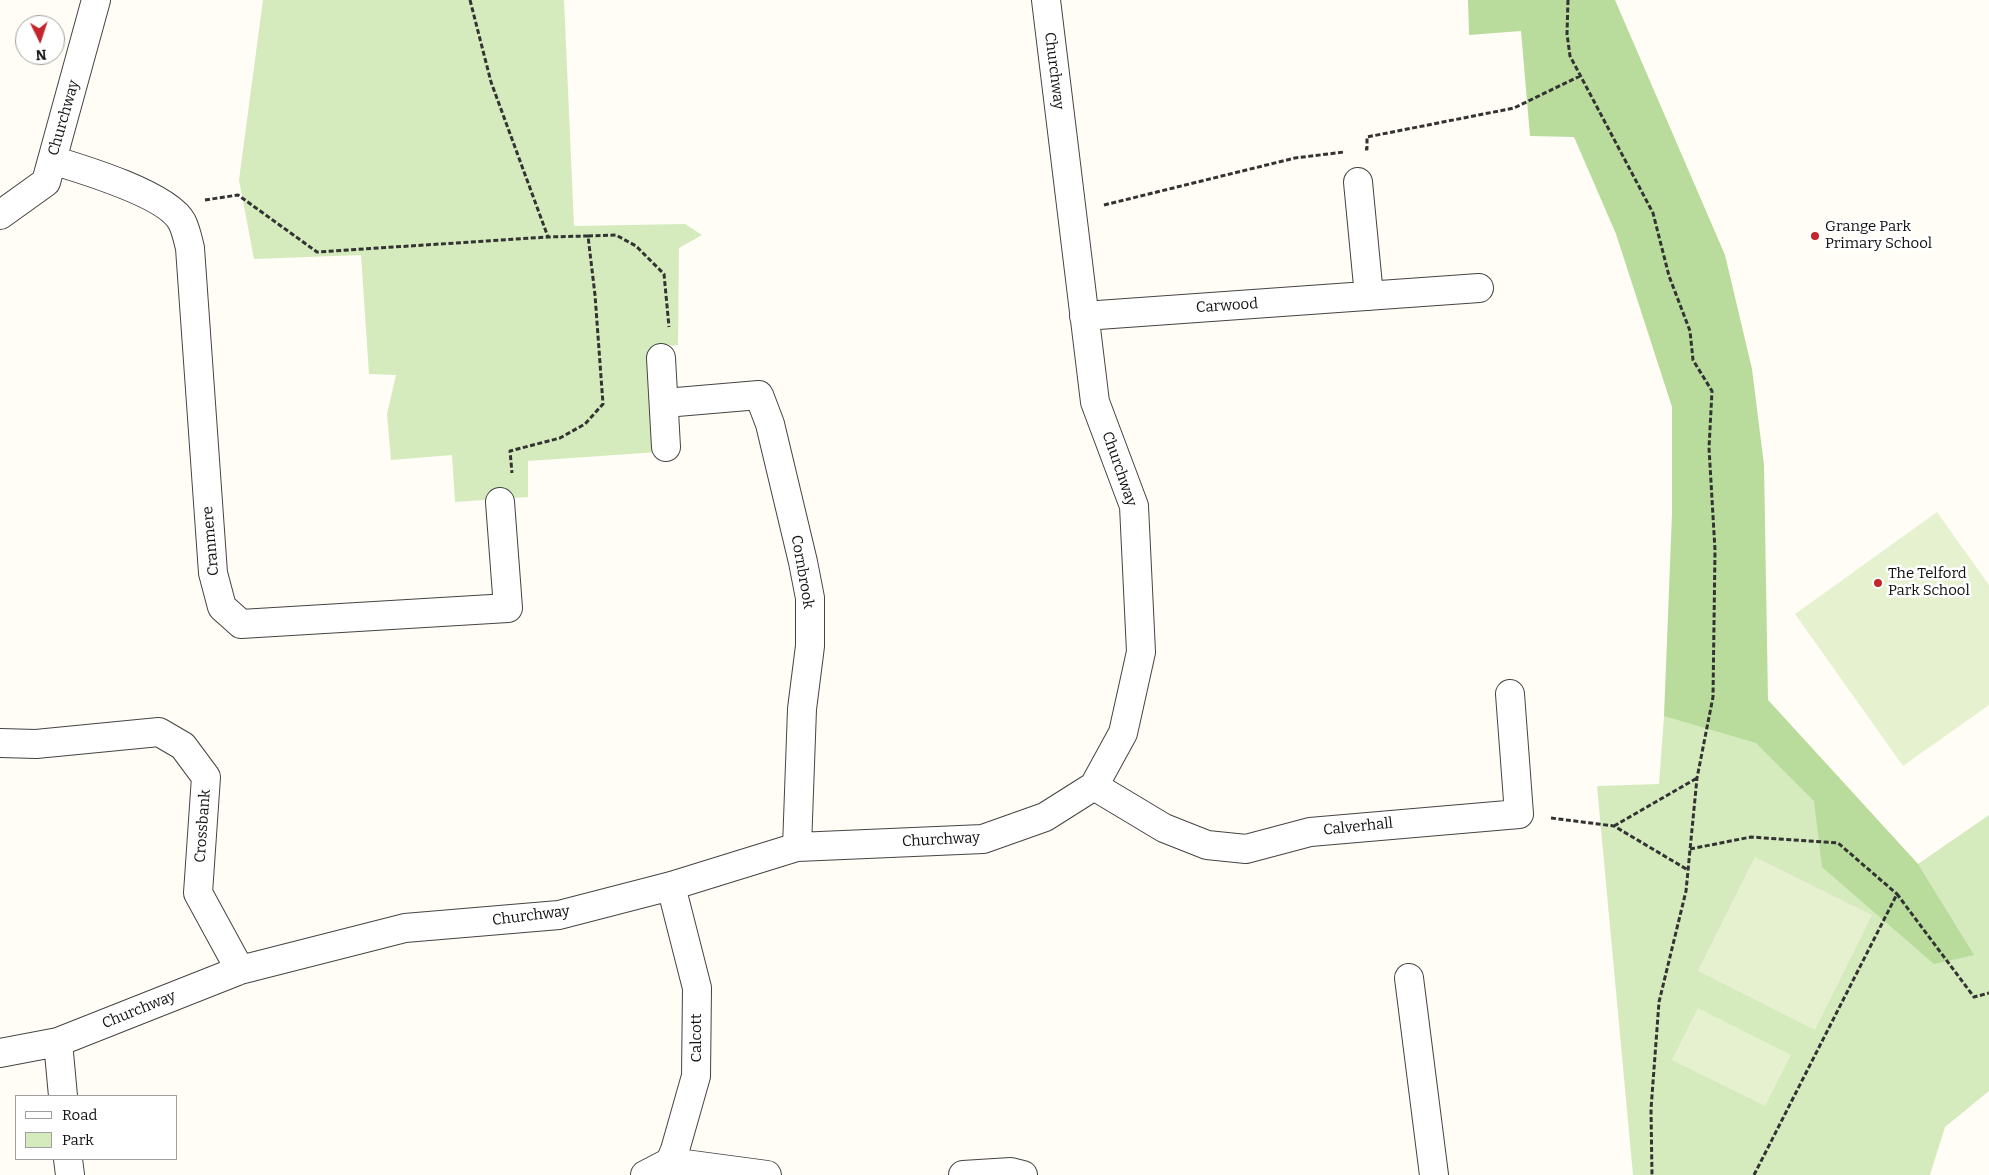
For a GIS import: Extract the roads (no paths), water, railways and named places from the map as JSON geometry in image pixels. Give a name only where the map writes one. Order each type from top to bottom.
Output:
[{"type":"street","name":"Churchway","points":[[0,215],[46,182],[96,0]]},
{"type":"street","name":"Churchway","points":[[0,1053],[58,1042],[240,970],[405,928],[559,915],[670,886],[797,847],[983,839],[1045,817],[1094,786],[1123,733],[1141,652],[1134,506],[1095,402],[1046,0]]},
{"type":"street","name":"Cranmere","points":[[52,160],[130,187],[164,205],[181,221],[190,248],[213,573],[222,607],[242,624],[508,608],[500,502]]},
{"type":"street","points":[[1358,182],[1369,296]]},
{"type":"street","name":"Carwood","points":[[1084,316],[1479,288]]},
{"type":"street","points":[[661,358],[666,447]]},
{"type":"street","name":"Cornbrook","points":[[665,403],[759,395],[770,424],[810,598],[810,646],[802,709],[797,847]]},
{"type":"street","name":"Calverhall","points":[[1094,786],[1164,828],[1207,845],[1246,849],[1310,832],[1519,814],[1510,694]]},
{"type":"street","name":"Crossbank","points":[[0,743],[36,744],[159,732],[183,746],[206,777],[198,893],[240,970]]},
{"type":"street","name":"Calcott","points":[[670,886],[697,988],[696,1076],[670,1162]]},
{"type":"street","points":[[1409,978],[1434,1175]]},
{"type":"street","points":[[58,1042],[63,1095]]},
{"type":"street","points":[[68,1160],[70,1175]]},
{"type":"street","points":[[645,1175],[670,1162],[766,1175]]},
{"type":"street","points":[[963,1175],[1011,1172],[1022,1175]]},
{"type":"place","name":"Grange Park Primary School","points":[[1815,236]]},
{"type":"place","name":"The Telford Park School","points":[[1878,583]]}]
